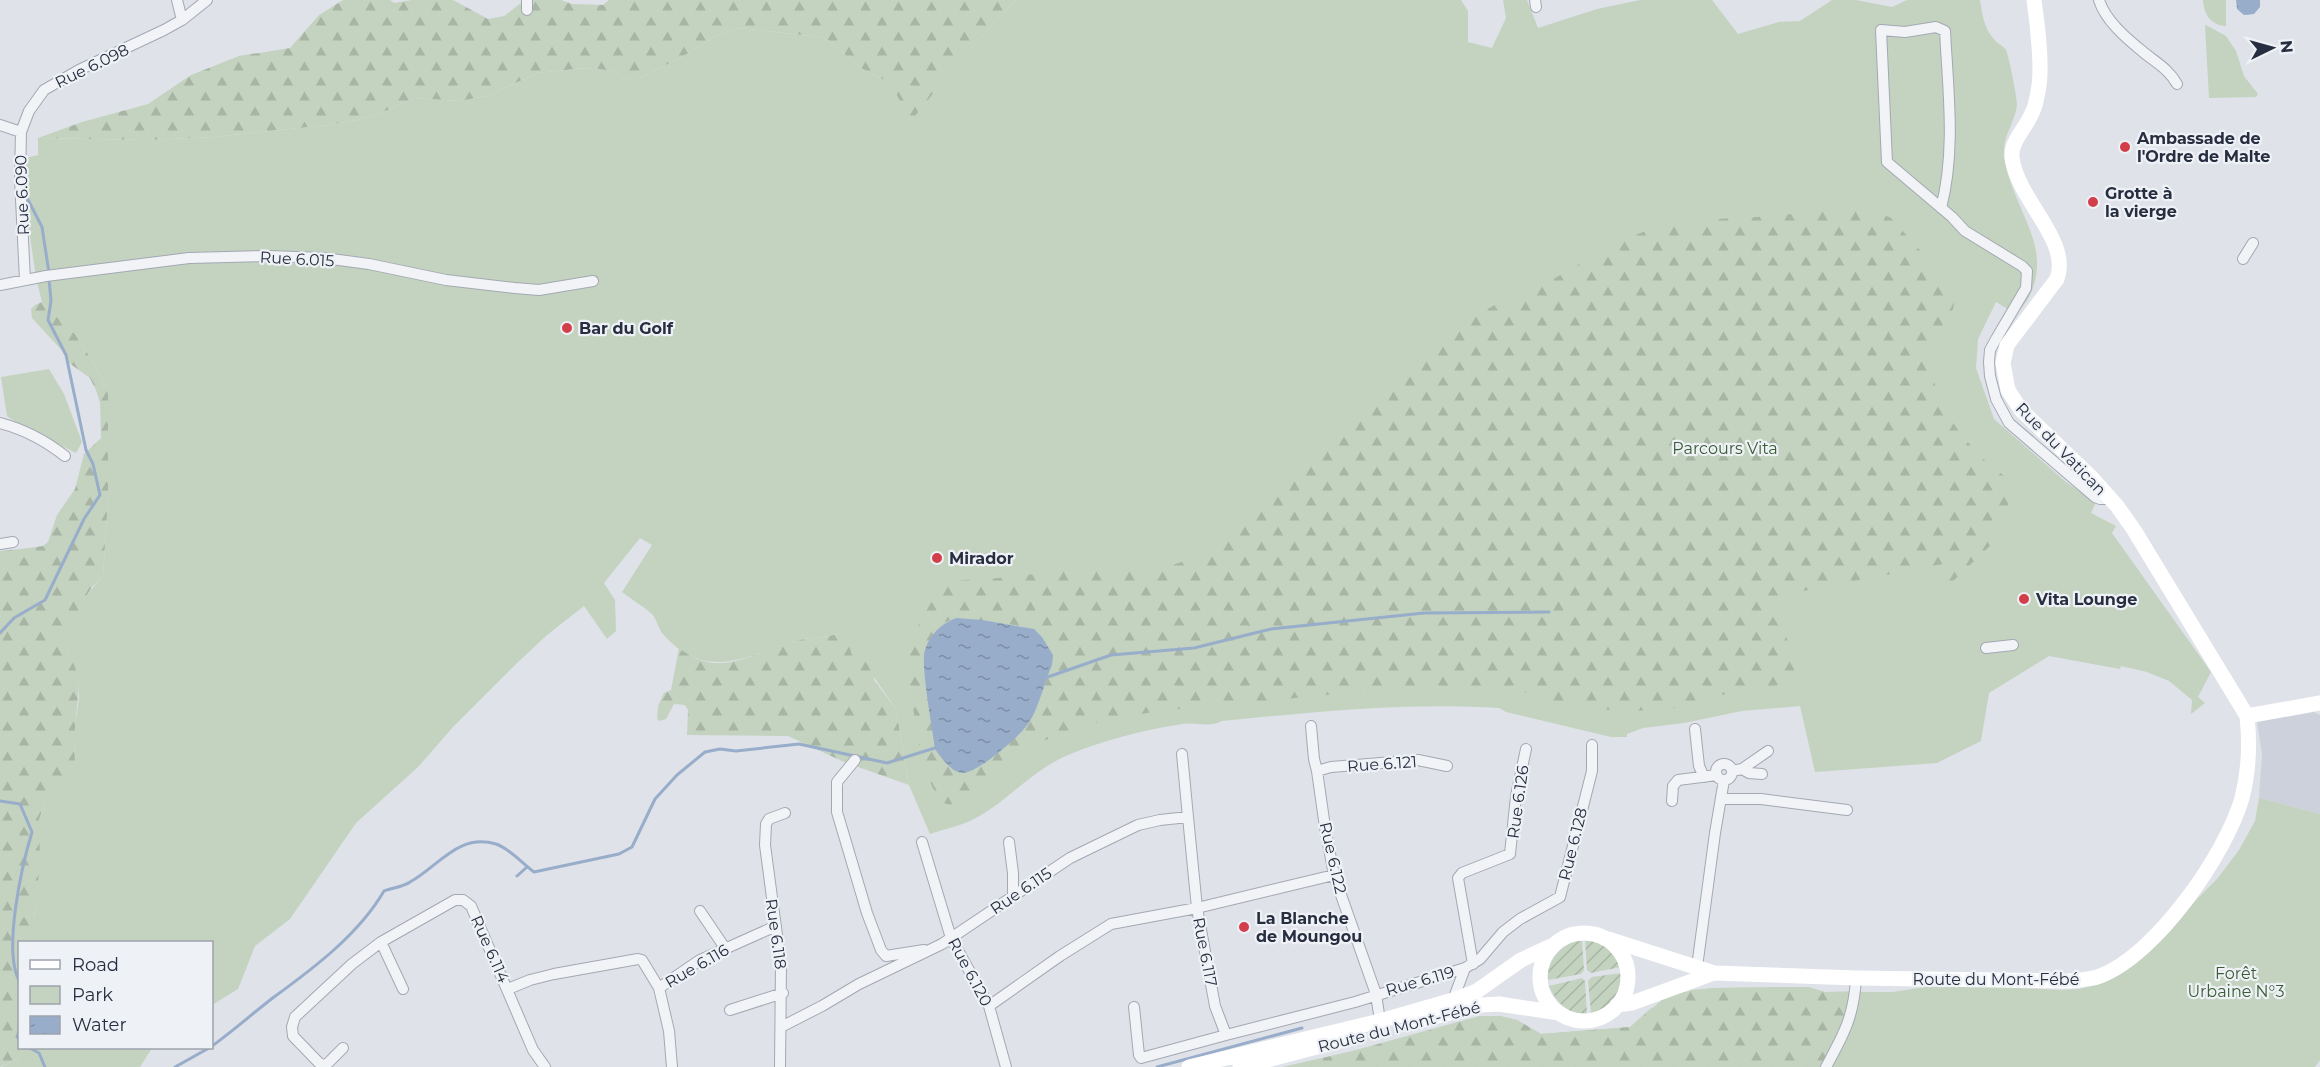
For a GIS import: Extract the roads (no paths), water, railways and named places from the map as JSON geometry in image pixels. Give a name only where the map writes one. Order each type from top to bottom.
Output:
[{"type":"street","points":[[177,0],[182,20]]},
{"type":"street","name":"Rue 6.098","points":[[21,132],[29,111],[44,90],[70,74],[182,20],[207,0]]},
{"type":"street","name":"Rue du Vatican","points":[[2034,0],[2040,71],[2039,89],[2033,112],[2013,147],[2012,158],[2019,184],[2058,250],[2060,269],[2057,279],[2007,345],[2003,363],[2004,378],[2008,390],[2021,410],[2110,499],[2134,530],[2247,716]]},
{"type":"street","points":[[2099,0],[2107,16],[2141,50],[2171,73],[2176,84]]},
{"type":"street","points":[[1941,208],[1948,181],[1950,130],[1945,31],[1936,27],[1905,32],[1881,30],[1887,162],[1965,231],[2027,271],[2026,288],[1990,350],[1990,376],[2001,412],[2009,423],[2095,497],[2110,499]]},
{"type":"street","name":"Rue 6.090","points":[[0,125],[21,132],[20,179],[25,280]]},
{"type":"street","points":[[2243,259],[2253,243]]},
{"type":"street","name":"Rue 6.015","points":[[0,285],[46,276],[189,258],[268,256],[324,258],[369,264],[446,280],[539,290],[593,281]]},
{"type":"street","points":[[0,423],[12,426],[51,445],[65,456]]},
{"type":"street","points":[[0,544],[13,543]]},
{"type":"street","points":[[1986,648],[2013,645]]},
{"type":"street","points":[[2247,716],[2320,703]]},
{"type":"street","name":"Route du Mont-Fébé","points":[[1617,1005],[1632,1003],[1714,973],[2068,981],[2100,976],[2118,966],[2160,929],[2211,866],[2238,809],[2247,773],[2249,743],[2247,716]]},
{"type":"street","name":"Rue 6.122","points":[[1311,726],[1324,827],[1334,876],[1376,994],[1380,1021]]},
{"type":"street","points":[[1695,729],[1699,766],[1704,777]]},
{"type":"street","name":"Rue 6.128","points":[[1453,1000],[1469,966],[1503,932],[1520,919],[1560,897],[1592,771],[1592,745]]},
{"type":"street","name":"Rue 6.126","points":[[1469,966],[1458,878],[1462,873],[1510,854],[1516,796],[1526,749]]},
{"type":"street","points":[[1672,801],[1673,786],[1678,780],[1730,777],[1737,770],[1768,751]]},
{"type":"street","points":[[1182,754],[1197,908],[1334,876]]},
{"type":"street","points":[[855,760],[837,782],[837,812],[867,913],[881,950],[886,956],[928,949]]},
{"type":"street","name":"Rue 6.121","points":[[1317,771],[1331,767],[1418,760],[1447,766]]},
{"type":"street","points":[[1737,770],[1762,774]]},
{"type":"street","points":[[1697,968],[1715,833],[1722,799],[1720,777]]},
{"type":"street","points":[[1722,799],[1761,799],[1847,810]]},
{"type":"street","name":"Rue 6.118","points":[[780,1067],[783,993],[765,845],[766,824],[770,819],[785,813]]},
{"type":"street","name":"Rue 6.115","points":[[781,1027],[859,984],[951,938],[1070,858],[1138,825],[1188,817]]},
{"type":"street","name":"Rue 6.120","points":[[922,842],[951,938],[989,1006],[1006,1067]]},
{"type":"street","points":[[1009,842],[1013,897]]},
{"type":"street","name":"Rue 6.114","points":[[381,942],[455,900],[463,900],[471,906],[533,1050],[544,1067]]},
{"type":"street","name":"Rue 6.117","points":[[989,1006],[1060,956],[1111,924],[1197,908],[1215,1006],[1226,1035]]},
{"type":"street","points":[[700,911],[725,948]]},
{"type":"street","name":"Rue 6.116","points":[[672,1067],[669,1031],[659,988],[700,960],[776,926]]},
{"type":"street","points":[[1605,938],[1623,956],[1627,969],[1626,988],[1617,1005],[1601,1018],[1589,1021],[1573,1020],[1559,1013],[1545,998],[1540,984],[1540,971],[1551,946],[1571,934],[1582,932],[1605,938],[1714,973]]},
{"type":"street","points":[[343,1048],[327,1064],[321,1065],[292,1036],[292,1023],[295,1017],[352,964],[381,942],[403,989]]},
{"type":"street","name":"Route du Mont-Fébé","points":[[1189,1067],[1380,1021],[1453,1000],[1477,991],[1521,960],[1551,946]]},
{"type":"street","points":[[508,989],[554,974],[638,959],[642,960],[659,988]]},
{"type":"street","name":"Rue 6.119","points":[[1376,994],[1469,966]]},
{"type":"street","points":[[1826,1067],[1842,1038],[1853,1010],[1856,978]]},
{"type":"street","points":[[730,1010],[783,993]]},
{"type":"street","points":[[1134,1007],[1141,1058],[1355,1002],[1376,994]]},
{"type":"street","name":"Route du Mont-Fébé","points":[[1240,1067],[1480,1005],[1499,1004],[1559,1013]]},
{"type":"water","points":[[2236,0],[2260,0],[2260,7],[2254,14],[2244,15],[2237,9]]},
{"type":"water","points":[[956,618],[1034,629],[1053,655],[1052,665],[1039,701],[1026,727],[988,760],[969,772],[962,773],[950,767],[935,749],[924,669],[925,650],[933,634]]},
{"type":"waterway","points":[[25,194],[42,227],[49,273]]},
{"type":"waterway","points":[[0,633],[14,618],[45,600],[84,519],[100,495],[93,464],[86,450],[66,355],[48,320],[51,301],[49,279]]},
{"type":"waterway","points":[[1045,678],[1111,655],[1194,648],[1271,629],[1424,613],[1549,612]]},
{"type":"waterway","points":[[213,1045],[335,949],[362,922],[384,891],[407,884],[460,847],[471,843],[496,844],[534,872],[619,854],[632,847],[655,799],[677,775],[705,752],[799,744],[887,763],[938,747]]},
{"type":"waterway","points":[[0,801],[20,804],[32,832],[15,908],[13,951],[18,977]]},
{"type":"waterway","points":[[517,876],[527,867]]},
{"type":"waterway","points":[[1157,1067],[1302,1028]]},
{"type":"waterway","points":[[18,1034],[18,1038]]},
{"type":"waterway","points":[[32,1049],[39,1053],[45,1067]]},
{"type":"waterway","points":[[175,1067],[207,1049]]},
{"type":"place","name":"Ambassade de l'Ordre de Malte","points":[[2125,147]]},
{"type":"place","name":"Grotte à la vierge","points":[[2093,202]]},
{"type":"place","name":"Bar du Golf","points":[[567,328]]},
{"type":"place","name":"Mirador","points":[[937,558]]},
{"type":"place","name":"Vita Lounge","points":[[2024,599]]},
{"type":"place","name":"La Blanche de Moungou","points":[[1244,927]]},
{"type":"park label","name":"Parcours Vita","points":[[1725,448]]},
{"type":"park label","name":"Forêt Urbaine N°3","points":[[2236,982]]}]
